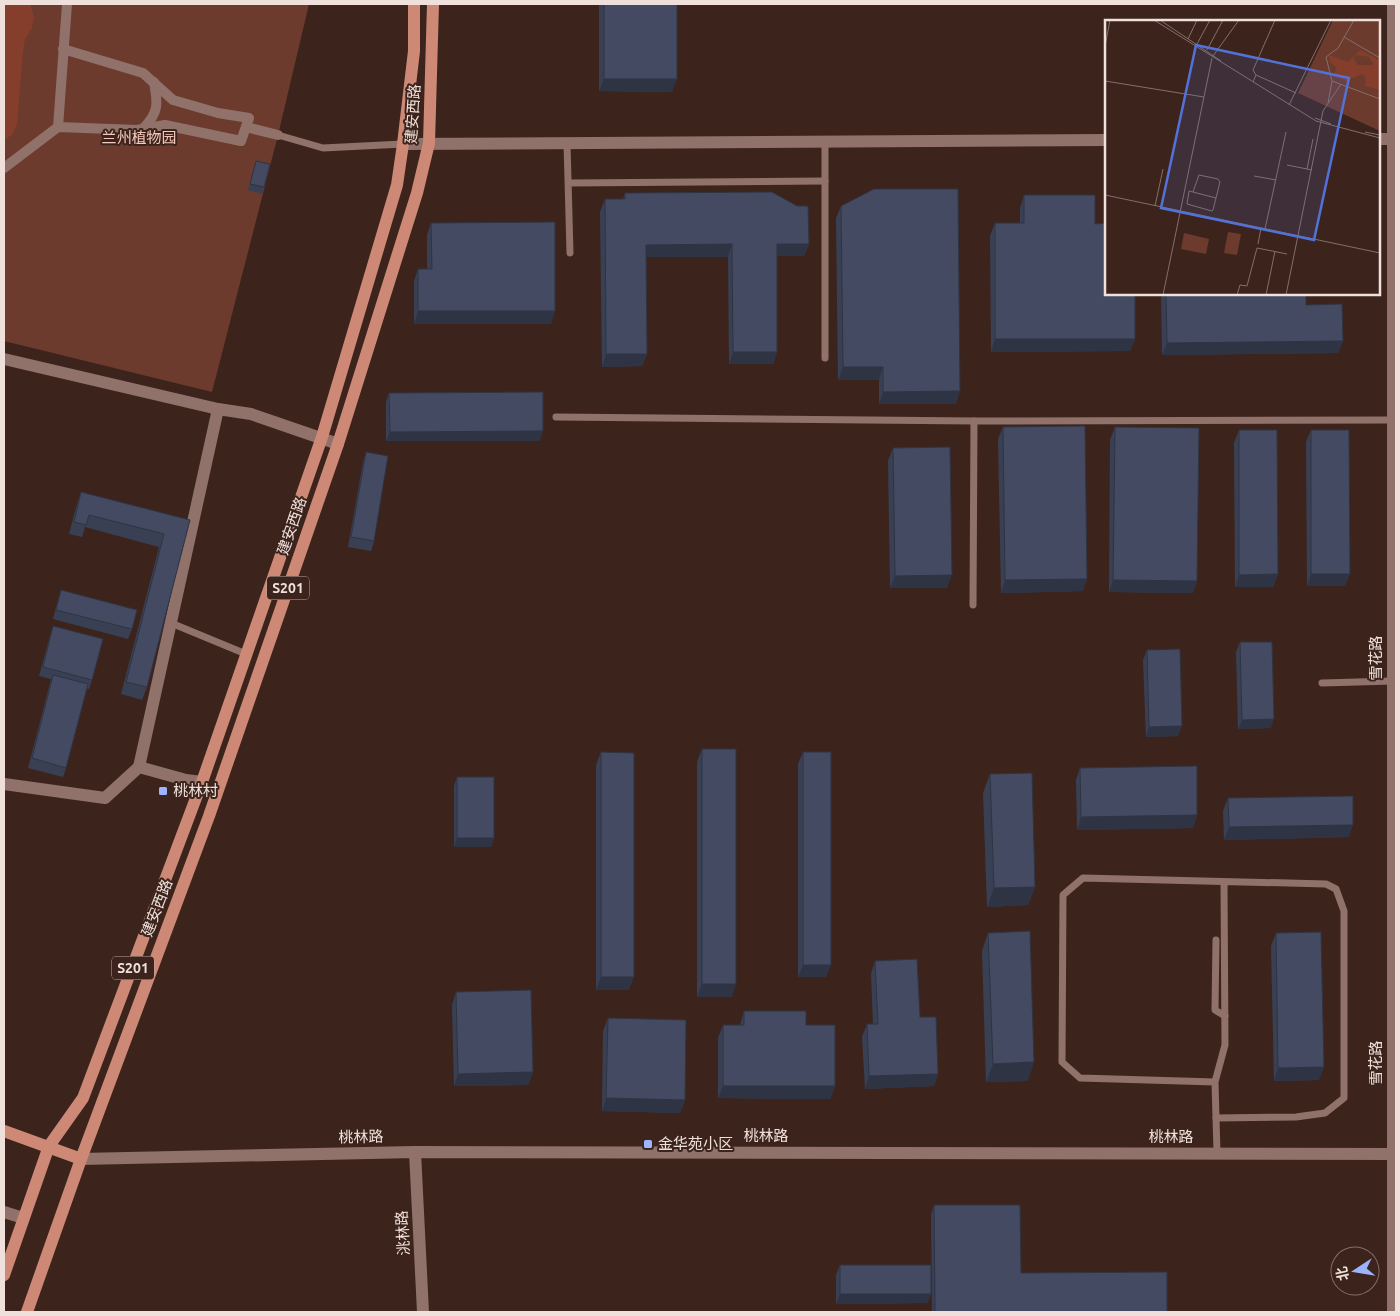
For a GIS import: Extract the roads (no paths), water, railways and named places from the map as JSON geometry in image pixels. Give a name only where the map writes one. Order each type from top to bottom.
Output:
[{"type":"main road","name":"建安西路","points":[[49,1146],[84,1098],[202,782],[322,437],[397,185],[414,52],[414,4]]},
{"type":"main road","name":"建安西路","points":[[81,1159],[209,816],[338,444],[417,193],[429,143],[433,4]]},
{"type":"main road","points":[[4,1122],[49,1146]]},
{"type":"main road","points":[[4,1131],[49,1146]]},
{"type":"main road","name":"桃林路","points":[[49,1146],[81,1159]]},
{"type":"main road","name":"S201","points":[[4,1275],[49,1146]]},
{"type":"main road","name":"S201","points":[[27,1312],[81,1159]]},
{"type":"street","points":[[58,127],[67,4]]},
{"type":"street","name":"雪花路","points":[[1392,4],[1395,139],[1393,420],[1395,454],[1393,1312]]},
{"type":"street","points":[[4,168],[58,127],[143,129],[165,125],[241,142],[248,118],[174,100],[143,73],[63,49]]},
{"type":"street","points":[[143,129],[154,118],[158,103],[154,82]]},
{"type":"street","points":[[246,127],[278,135]]},
{"type":"street","points":[[1380,139],[1395,139]]},
{"type":"street","points":[[403,144],[1105,140]]},
{"type":"street","points":[[4,359],[218,410],[252,414],[338,444]]},
{"type":"street","points":[[4,784],[105,798],[139,767],[218,410]]},
{"type":"street","points":[[139,767],[186,780],[202,782]]},
{"type":"street","name":"桃林路","points":[[81,1159],[415,1152],[1394,1154]]},
{"type":"street","name":"洮林路","points":[[415,1152],[422,1312]]},
{"type":"street","points":[[4,1212],[23,1218]]},
{"type":"lane","points":[[278,135],[323,148],[403,144]]},
{"type":"lane","points":[[825,141],[825,358]]},
{"type":"lane","points":[[567,142],[570,253]]},
{"type":"lane","points":[[569,184],[825,181]]},
{"type":"lane","points":[[556,416],[974,421],[1393,420]]},
{"type":"lane","points":[[973,605],[974,421]]},
{"type":"lane","points":[[171,623],[246,654]]},
{"type":"lane","points":[[1322,683],[1393,681]]},
{"type":"lane","points":[[1215,1082],[1080,1078],[1062,1062],[1063,894],[1083,878],[1326,884],[1336,889],[1344,911],[1344,1098],[1325,1113],[1296,1117],[1216,1118]]},
{"type":"lane","points":[[1216,1153],[1215,1082],[1225,1045],[1224,882]]},
{"type":"lane","points":[[1216,940],[1215,1010],[1225,1016]]},
{"type":"place","name":"桃林村","points":[[163,791]]},
{"type":"place","name":"金华苑小区","points":[[648,1144]]},
{"type":"park label","name":"兰州植物园","points":[[139,138]]}]
